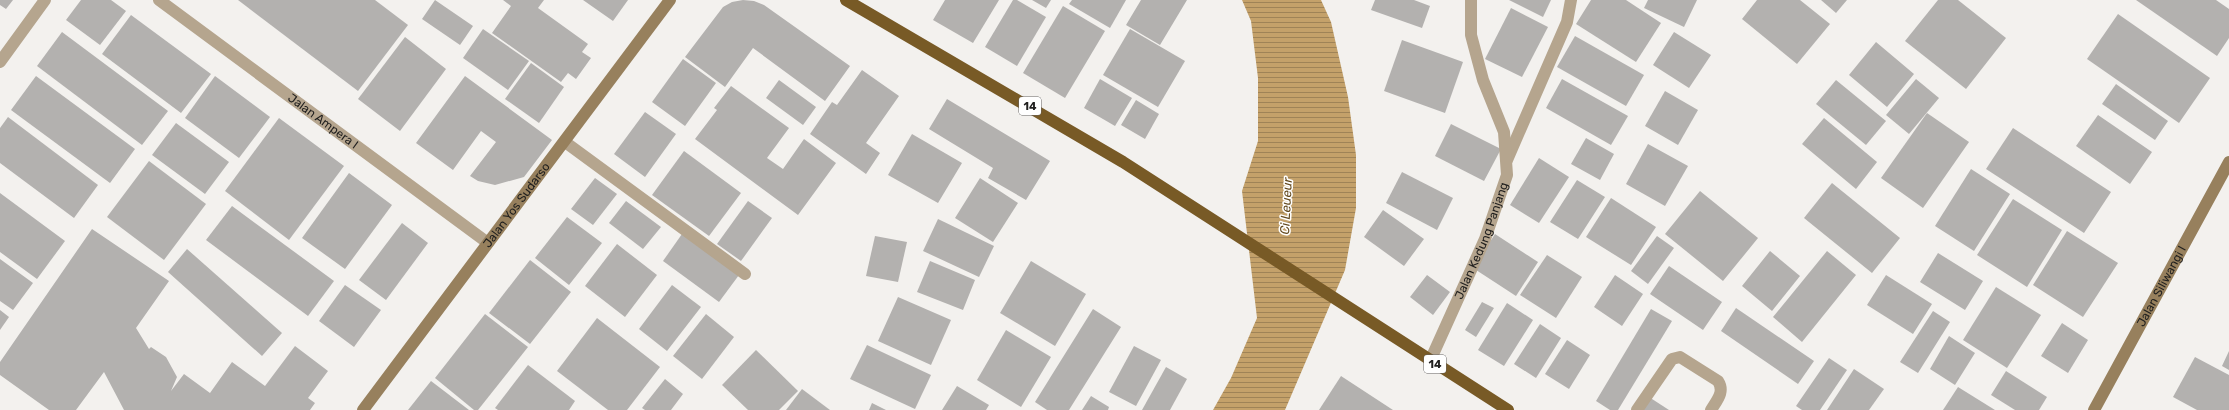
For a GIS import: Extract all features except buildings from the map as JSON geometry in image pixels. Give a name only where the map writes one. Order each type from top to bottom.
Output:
[{"type":"highway","name":"14","points":[[846,0],[1022,101],[1212,218],[1363,315],[1430,361],[1508,410]]},
{"type":"main road","name":"Jalan Yos Sudarso","points":[[363,410],[670,0]]},
{"type":"main road","name":"Jalan Siliwangi I","points":[[2094,410],[2229,162]]},
{"type":"street","points":[[0,62],[45,0]]},
{"type":"street","name":"Jalan Ampera I","points":[[158,0],[488,243]]},
{"type":"street","name":"Jalan Kedung Panjang","points":[[1430,361],[1485,239],[1507,175],[1504,132],[1483,80],[1471,36],[1471,0]]},
{"type":"street","points":[[1506,161],[1560,41],[1567,22],[1571,0]]},
{"type":"street","points":[[565,142],[744,274]]},
{"type":"street","points":[[1637,410],[1672,359],[1680,357],[1718,381],[1721,386],[1721,393],[1711,410]]},
{"type":"water","name":"Ci Leueur","points":[[1242,0],[1321,0],[1331,22],[1348,97],[1356,155],[1356,208],[1345,270],[1285,410],[1213,410],[1231,378],[1257,318],[1242,191],[1258,141],[1258,78],[1251,21]]}]
